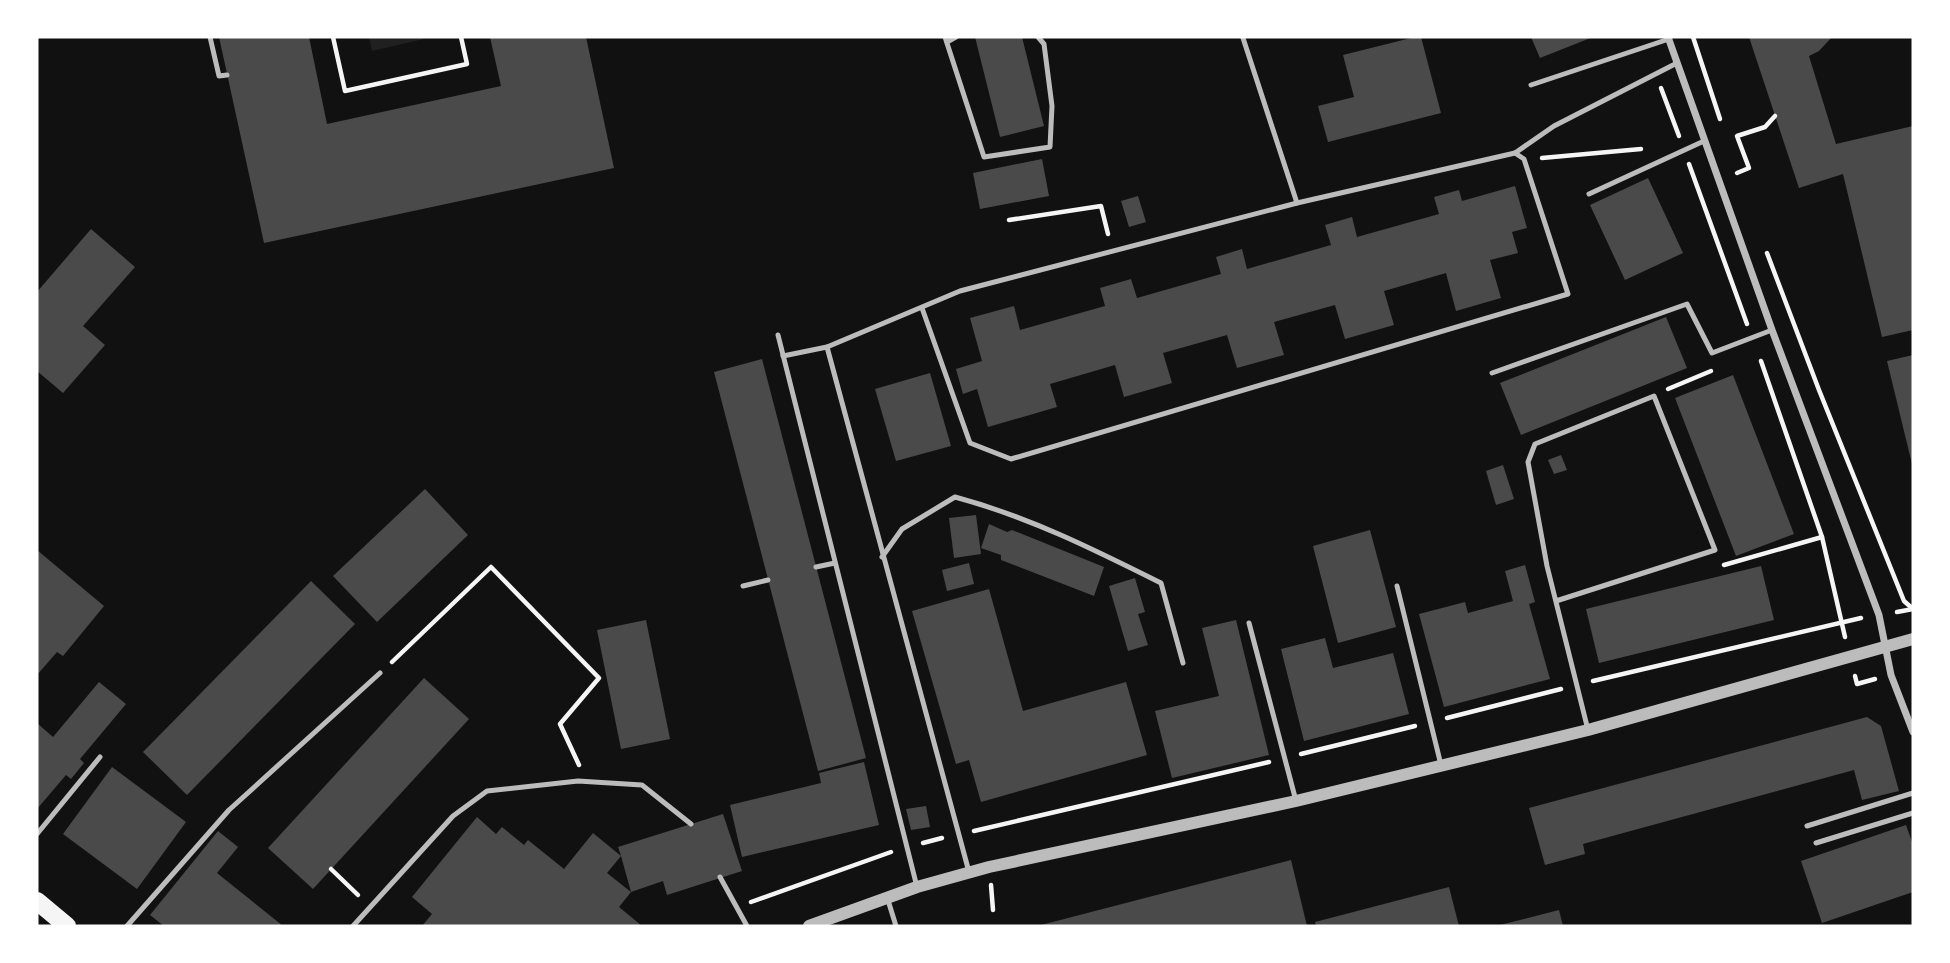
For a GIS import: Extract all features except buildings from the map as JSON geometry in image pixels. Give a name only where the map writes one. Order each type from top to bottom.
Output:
[{"type":"main road","points":[[37,901],[67,926]]},
{"type":"street","points":[[1668,38],[1772,330],[1879,615],[1891,675],[1913,732]]},
{"type":"street","points":[[809,926],[917,887],[969,873],[1296,801],[1588,730],[1913,639]]},
{"type":"lane","points":[[211,37],[219,76],[227,75]]},
{"type":"lane","points":[[956,37],[946,39],[984,158],[1050,147],[1052,106],[1044,44],[1038,37]]},
{"type":"lane","points":[[1243,38],[1297,203]]},
{"type":"lane","points":[[1531,85],[1668,38]]},
{"type":"lane","points":[[783,356],[827,347],[960,291],[1297,203],[1515,153],[1554,126],[1677,63]]},
{"type":"lane","points":[[1589,194],[1704,141]]},
{"type":"lane","points":[[922,308],[970,443],[1011,459],[1568,294],[1524,159],[1515,153]]},
{"type":"lane","points":[[1492,373],[1687,304],[1712,354],[1772,330]]},
{"type":"lane","points":[[778,335],[917,887]]},
{"type":"lane","points":[[827,347],[969,873]]},
{"type":"lane","points":[[1556,601],[1714,550],[1654,396],[1535,444],[1528,463],[1556,601],[1588,730]]},
{"type":"lane","points":[[882,557],[902,529],[955,497],[1005,510],[1062,533],[1161,583],[1183,663]]},
{"type":"lane","points":[[816,567],[835,563]]},
{"type":"lane","points":[[743,586],[768,580]]},
{"type":"lane","points":[[1397,586],[1441,765]]},
{"type":"lane","points":[[1248,623],[1296,801]]},
{"type":"lane","points":[[127,926],[229,810],[380,673]]},
{"type":"lane","points":[[37,834],[100,757]]},
{"type":"lane","points":[[352,926],[453,816],[487,791],[587,781],[642,785],[691,824]]},
{"type":"lane","points":[[1807,825],[1913,793]]},
{"type":"lane","points":[[1816,843],[1913,813]]},
{"type":"lane","points":[[720,877],[747,926]]},
{"type":"lane","points":[[887,897],[896,926]]},
{"type":"path","points":[[333,37],[345,91],[467,64],[461,37]]},
{"type":"path","points":[[1693,37],[1721,123]]},
{"type":"path","points":[[1656,73],[1822,537],[1843,621]]},
{"type":"path","points":[[1737,173],[1749,168],[1737,135],[1765,127],[1775,116]]},
{"type":"path","points":[[1524,159],[1645,149]]},
{"type":"path","points":[[1733,160],[1742,185]]},
{"type":"path","points":[[1009,220],[1101,206],[1112,250]]},
{"type":"path","points":[[1766,250],[1904,601],[1913,608]]},
{"type":"path","points":[[1668,389],[1706,372]]},
{"type":"path","points":[[1714,550],[1723,566],[1822,537]]},
{"type":"path","points":[[380,673],[491,567],[599,678],[560,724],[587,781]]},
{"type":"path","points":[[331,869],[370,907]]},
{"type":"shaded area","points":[[369,37],[423,37],[424,39],[372,51]]}]
